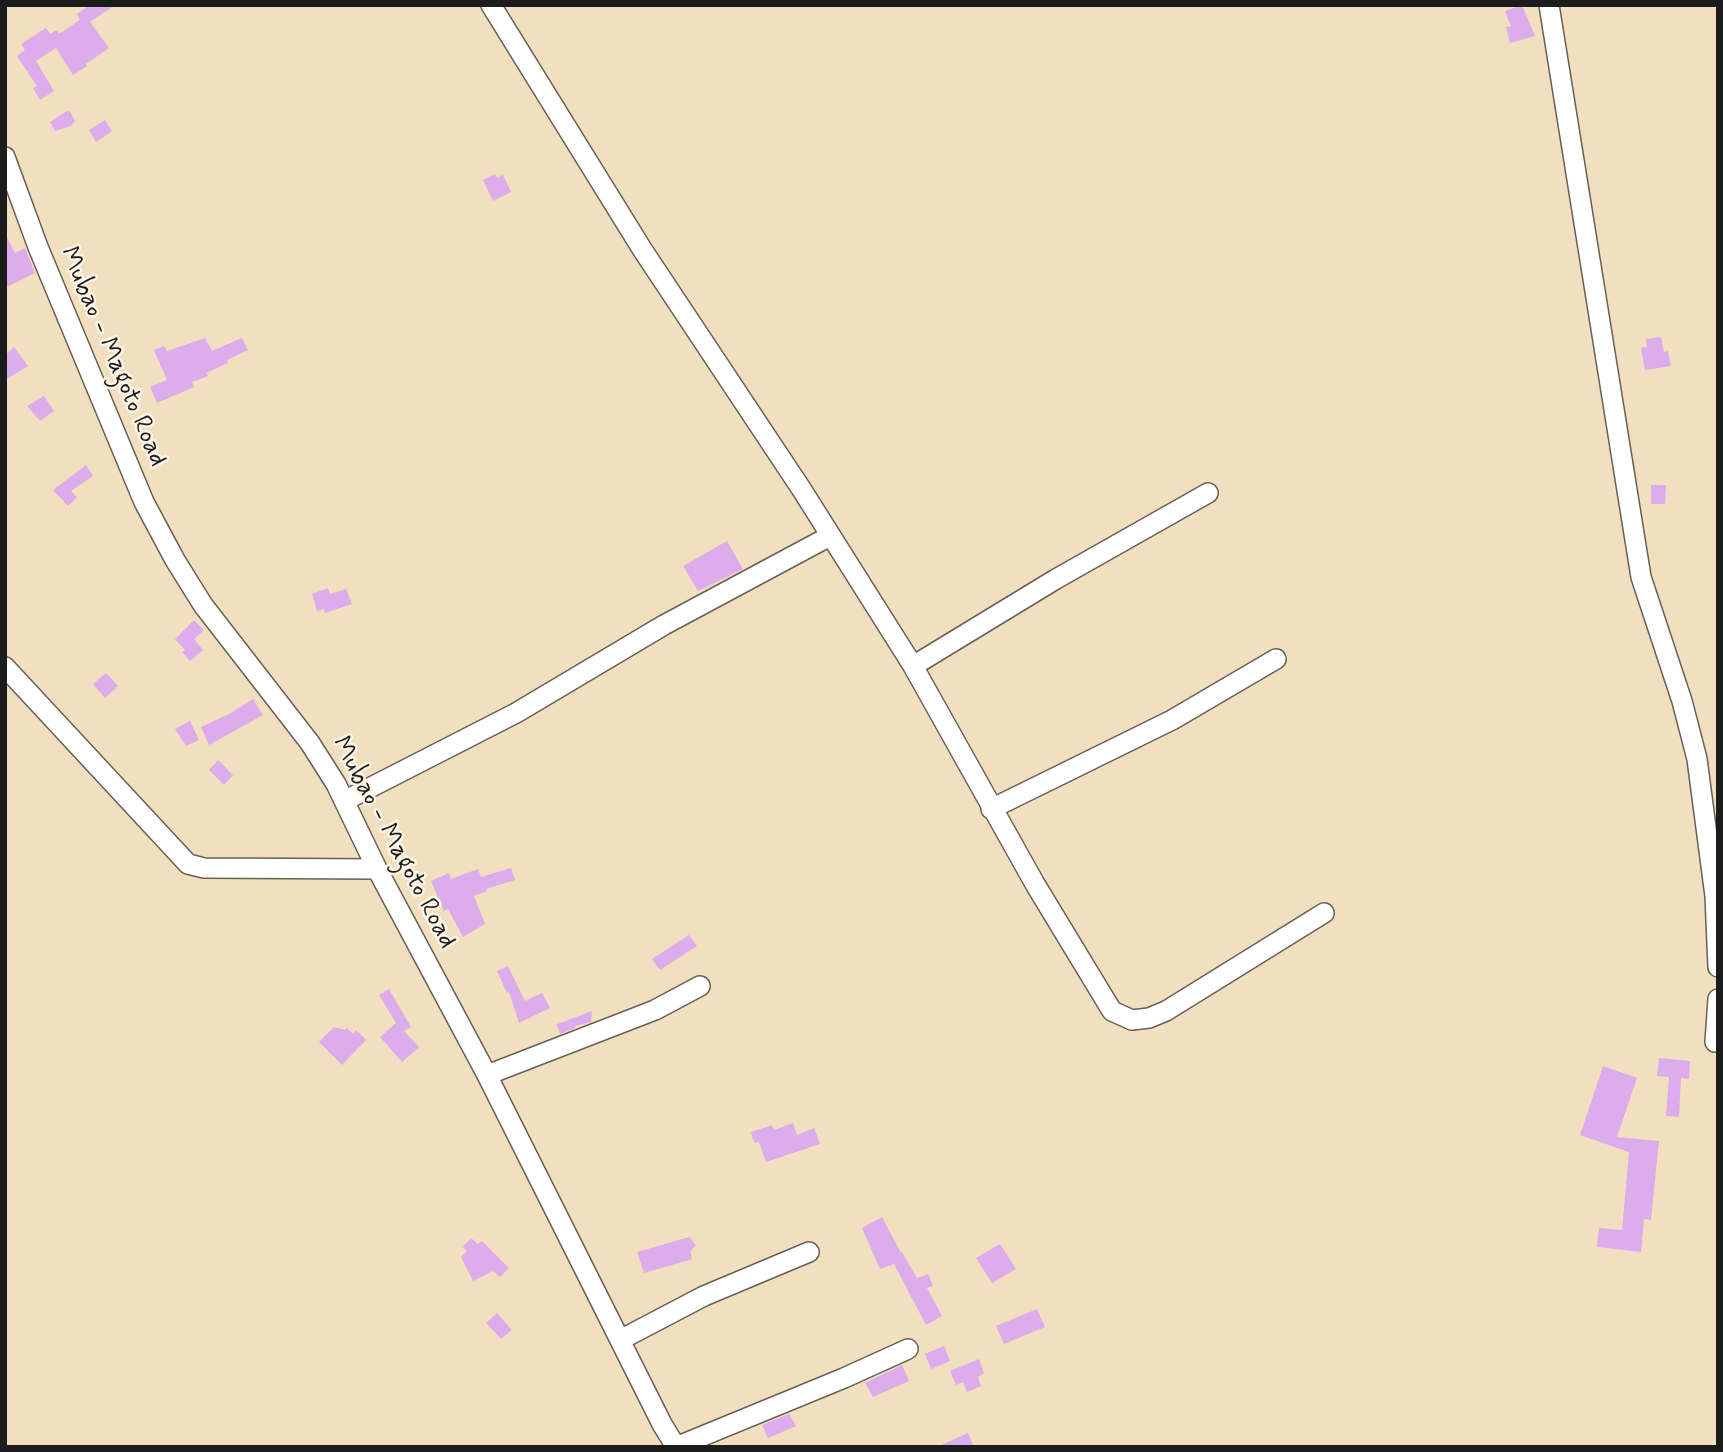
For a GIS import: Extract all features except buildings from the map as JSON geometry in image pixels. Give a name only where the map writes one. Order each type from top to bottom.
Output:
[{"type":"street","points":[[491,5],[642,249],[727,375],[913,666],[991,809],[1112,1011],[1132,1020],[1149,1018],[1166,1011],[1325,913]]},
{"type":"street","points":[[1549,5],[1641,577],[1682,701],[1697,759],[1715,896],[1718,967]]},
{"type":"street","name":"Mubao - Magoto Road","points":[[5,157],[38,247],[144,502],[203,605],[310,743],[337,784],[377,869],[487,1075],[676,1447]]},
{"type":"street","points":[[913,666],[1056,579],[1208,493]]},
{"type":"street","points":[[344,800],[516,713],[664,625],[830,536]]},
{"type":"street","points":[[991,809],[1172,720],[1276,659]]},
{"type":"street","points":[[5,667],[188,864],[204,868],[377,869]]},
{"type":"street","points":[[487,1075],[655,1010],[700,986]]},
{"type":"street","points":[[1715,1042],[1718,999]]},
{"type":"street","points":[[620,1340],[695,1300],[809,1252]]},
{"type":"street","points":[[676,1447],[908,1349]]}]
